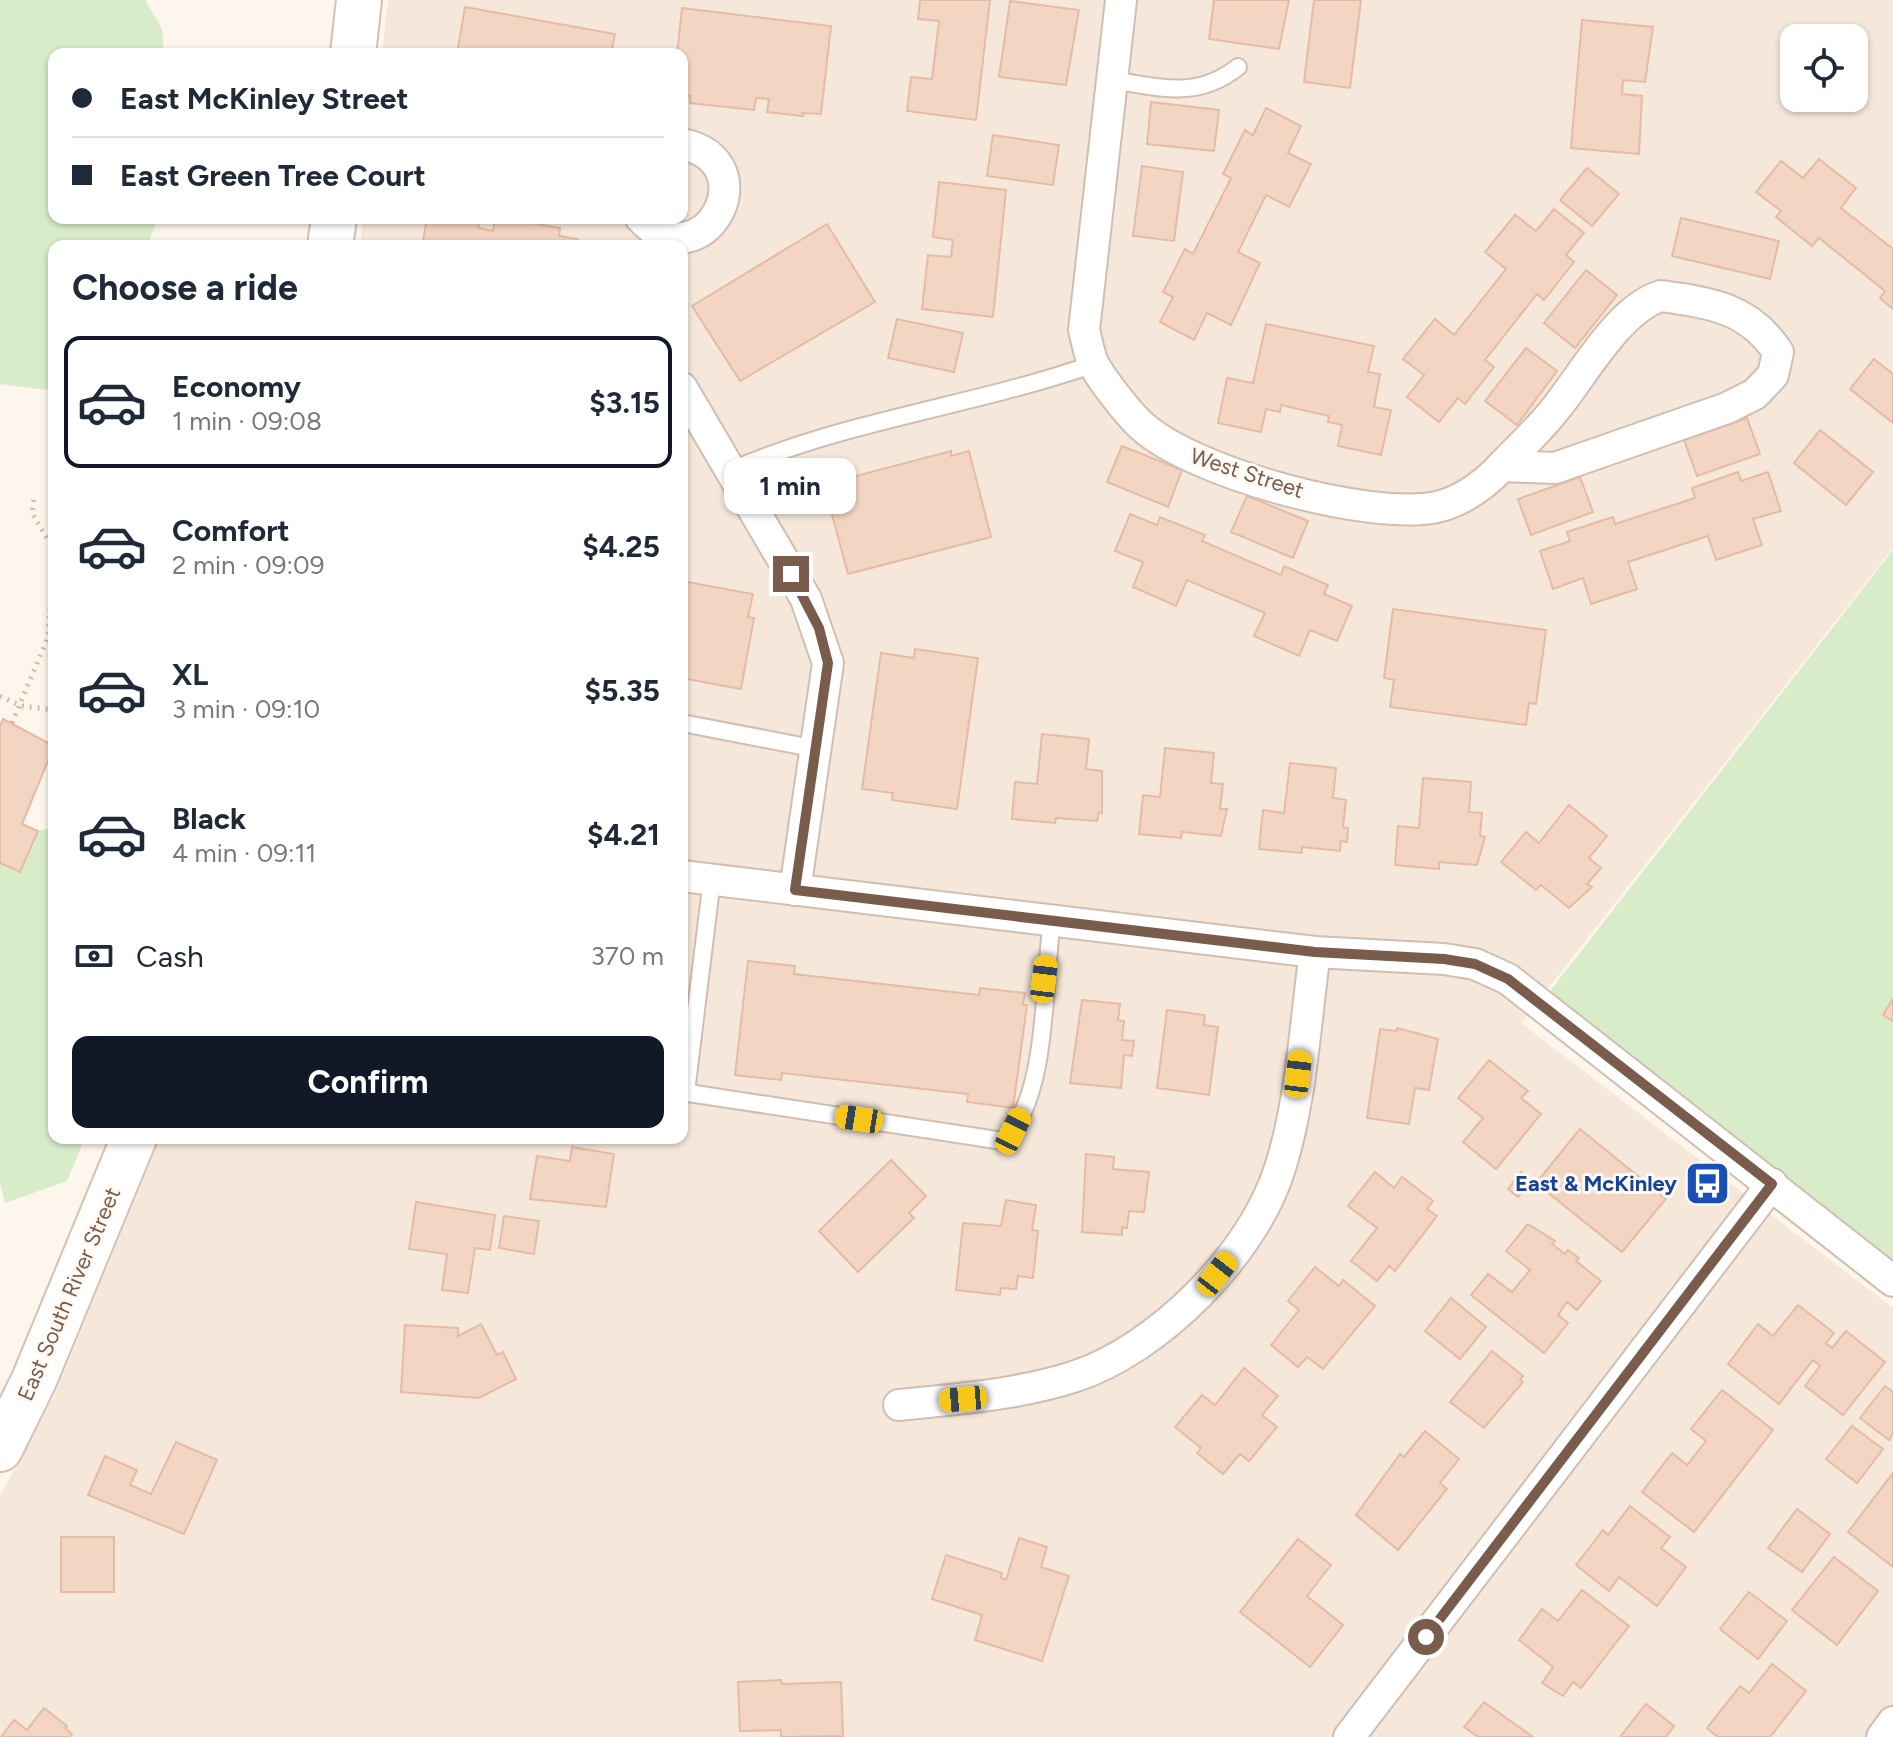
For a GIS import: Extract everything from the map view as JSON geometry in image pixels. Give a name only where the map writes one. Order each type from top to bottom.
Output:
[{"type":"street","points":[[354,48],[359,0]]},
{"type":"street","name":"West Street","points":[[1121,0],[1084,330],[1094,364],[1142,427],[1185,454],[1255,480],[1346,504],[1401,509],[1438,507],[1484,485],[1555,410],[1644,301],[1661,296],[1734,311],[1762,329],[1778,352],[1773,375],[1755,394],[1727,408],[1555,468],[1502,466]]},
{"type":"street","points":[[646,231],[666,236],[697,234],[720,212],[725,198],[719,167],[696,147],[688,145]]},
{"type":"street","points":[[688,398],[806,599],[819,628],[828,672],[795,890]]},
{"type":"street","points":[[688,877],[1315,952],[1444,959],[1475,964],[1508,979],[1893,1281]]},
{"type":"street","points":[[899,1405],[995,1396],[1076,1376],[1146,1339],[1217,1274],[1263,1208],[1279,1171],[1290,1134],[1315,952]]},
{"type":"street","name":"East South River Street","points":[[0,1449],[34,1380],[132,1144]]},
{"type":"street","points":[[1349,1737],[1772,1184]]},
{"type":"street","points":[[1882,1737],[1893,1722]]},
{"type":"lane","points":[[1111,80],[1160,87],[1203,88],[1219,82],[1238,67]]},
{"type":"lane","points":[[730,471],[799,443],[1045,381],[1094,364]]},
{"type":"lane","points":[[688,724],[817,749]]},
{"type":"lane","points":[[688,1062],[712,879]]},
{"type":"lane","points":[[688,1093],[1003,1141],[1013,1131],[1023,1111],[1036,1067],[1052,921]]},
{"type":"path","points":[[34,500],[32,513],[48,540]]},
{"type":"path","points":[[12,723],[48,637]]},
{"type":"path","points":[[0,696],[21,706],[48,709]]},
{"type":"shaded area","points":[[388,0],[1893,0],[1893,548],[1521,1023],[1893,1308],[1893,1737],[0,1737],[0,1496],[55,1394],[158,1144],[688,1144],[688,240],[361,240],[362,224],[688,224],[688,48],[383,48]]},
{"type":"green space","points":[[0,0],[145,0],[162,29],[164,48],[48,48],[48,224],[156,224],[149,240],[48,240],[48,390],[0,384]]},
{"type":"green space","points":[[1893,550],[1893,1282],[1540,1004]]},
{"type":"green space","points":[[48,828],[48,1144],[82,1144],[67,1181],[5,1203],[0,1183],[0,863],[20,872],[38,831]]},
{"type":"building","points":[[920,0],[990,0],[976,120],[907,111],[911,77],[932,79],[939,21],[918,19]]},
{"type":"building","points":[[1214,0],[1289,0],[1279,49],[1209,39]]},
{"type":"building","points":[[1314,0],[1361,0],[1350,88],[1304,82]]},
{"type":"building","points":[[1010,1],[1079,10],[1066,85],[999,77]]},
{"type":"building","points":[[465,7],[615,34],[612,48],[458,48]]},
{"type":"building","points":[[682,8],[831,26],[821,114],[802,113],[803,116],[767,112],[769,99],[756,98],[754,110],[690,103],[688,48],[678,48]]},
{"type":"building","points":[[1582,20],[1653,27],[1645,82],[1623,80],[1622,94],[1642,96],[1639,154],[1571,148]]},
{"type":"building","points":[[1151,102],[1219,110],[1214,151],[1147,144]]},
{"type":"building","points":[[1266,108],[1301,126],[1288,153],[1311,164],[1289,207],[1266,195],[1238,252],[1260,263],[1231,325],[1207,313],[1194,340],[1160,322],[1173,297],[1163,292],[1185,249],[1193,254],[1231,178],[1223,174],[1245,130],[1253,135]]},
{"type":"building","points":[[993,135],[1059,145],[1053,185],[987,176]]},
{"type":"building","points":[[1819,159],[1856,188],[1841,208],[1893,249],[1893,309],[1880,298],[1885,291],[1819,238],[1812,246],[1776,217],[1781,211],[1756,192],[1781,161],[1803,178]]},
{"type":"building","points":[[1142,166],[1183,172],[1174,241],[1133,236]]},
{"type":"building","points":[[1587,168],[1619,194],[1592,226],[1560,200]]},
{"type":"building","points":[[939,182],[1006,190],[993,317],[922,309],[928,255],[951,257],[953,240],[933,237]]},
{"type":"building","points":[[1554,209],[1584,233],[1566,255],[1574,262],[1544,300],[1537,294],[1485,360],[1494,367],[1465,404],[1458,398],[1439,422],[1407,397],[1424,375],[1403,359],[1435,319],[1454,335],[1506,269],[1485,252],[1515,215],[1536,231]]},
{"type":"building","points":[[1681,218],[1779,241],[1770,279],[1672,256]]},
{"type":"building","points":[[426,224],[479,224],[478,228],[493,231],[494,224],[537,224],[560,228],[559,236],[578,239],[578,240],[423,240]]},
{"type":"building","points":[[827,224],[875,302],[740,381],[692,306]]},
{"type":"building","points":[[1586,270],[1617,295],[1575,348],[1544,323]]},
{"type":"building","points":[[897,319],[963,333],[954,372],[888,358]]},
{"type":"building","points":[[1266,324],[1374,346],[1368,372],[1380,374],[1374,407],[1391,410],[1381,455],[1338,446],[1342,425],[1328,422],[1329,416],[1281,405],[1280,412],[1266,409],[1261,432],[1218,423],[1227,378],[1253,383]]},
{"type":"building","points":[[1526,348],[1557,371],[1517,425],[1485,401]]},
{"type":"building","points":[[1874,359],[1893,374],[1893,423],[1850,389]]},
{"type":"building","points":[[1747,418],[1760,454],[1697,476],[1684,440]]},
{"type":"building","points":[[1820,430],[1873,472],[1846,505],[1794,463]]},
{"type":"building","points":[[1122,446],[1182,470],[1168,507],[1107,482]]},
{"type":"building","points":[[951,451],[951,456],[969,451],[991,537],[848,574],[825,488],[841,484],[841,480]]},
{"type":"building","points":[[1738,472],[1741,481],[1768,472],[1781,511],[1753,519],[1762,545],[1716,560],[1708,536],[1628,562],[1637,589],[1591,604],[1583,578],[1553,589],[1540,551],[1570,541],[1567,532],[1613,517],[1615,524],[1695,498],[1692,488]]},
{"type":"building","points":[[1580,477],[1593,512],[1531,535],[1518,499]]},
{"type":"building","points":[[1247,496],[1308,521],[1293,558],[1231,532]]},
{"type":"building","points":[[1130,514],[1157,525],[1160,517],[1205,535],[1202,541],[1281,575],[1284,566],[1328,585],[1324,594],[1352,606],[1337,641],[1310,630],[1299,656],[1254,636],[1265,613],[1187,580],[1176,606],[1133,587],[1143,562],[1115,551]]},
{"type":"building","points":[[688,582],[753,594],[748,617],[754,618],[741,689],[688,679]]},
{"type":"building","points":[[1393,609],[1546,630],[1536,704],[1529,703],[1526,725],[1390,707],[1394,680],[1384,678]]},
{"type":"building","points":[[915,649],[978,658],[957,809],[892,800],[893,793],[862,789],[881,653],[914,658]]},
{"type":"building","points":[[3,719],[48,743],[48,761],[22,824],[38,831],[20,872],[0,863],[0,727]]},
{"type":"building","points":[[1042,734],[1089,739],[1086,769],[1102,771],[1102,813],[1099,812],[1097,821],[1056,818],[1055,823],[1012,819],[1015,782],[1037,784]]},
{"type":"building","points":[[1165,748],[1214,753],[1211,783],[1223,784],[1220,809],[1227,809],[1221,836],[1182,832],[1181,838],[1139,834],[1143,795],[1160,797]]},
{"type":"building","points":[[1290,763],[1336,768],[1333,798],[1346,800],[1343,827],[1348,828],[1347,842],[1341,841],[1340,851],[1302,847],[1302,853],[1259,849],[1263,810],[1284,813]]},
{"type":"building","points":[[1423,778],[1471,782],[1469,812],[1482,813],[1480,836],[1485,837],[1477,865],[1439,862],[1439,869],[1395,865],[1398,826],[1419,828]]},
{"type":"building","points":[[1569,805],[1607,836],[1589,858],[1601,868],[1587,884],[1592,887],[1569,908],[1541,885],[1536,890],[1501,862],[1526,832],[1539,843]]},
{"type":"building","points":[[748,961],[795,966],[794,974],[979,995],[980,988],[1025,993],[1023,1005],[1027,1005],[1013,1108],[967,1102],[968,1094],[782,1073],[781,1080],[735,1075]]},
{"type":"building","points":[[1893,999],[1893,1021],[1883,1015]]},
{"type":"building","points":[[1082,1000],[1120,1004],[1118,1020],[1124,1021],[1122,1040],[1134,1041],[1132,1056],[1124,1055],[1121,1088],[1070,1083]]},
{"type":"building","points":[[1167,1010],[1205,1015],[1204,1025],[1218,1027],[1209,1095],[1157,1088]]},
{"type":"building","points":[[1397,1028],[1438,1039],[1429,1090],[1415,1088],[1409,1124],[1367,1118],[1380,1029],[1397,1031]]},
{"type":"building","points":[[1489,1060],[1528,1091],[1521,1098],[1541,1114],[1496,1169],[1463,1142],[1483,1118],[1458,1098]]},
{"type":"building","points":[[1580,1129],[1666,1199],[1622,1252],[1536,1183]]},
{"type":"building","points":[[572,1147],[614,1154],[606,1207],[530,1199],[537,1156],[570,1161]]},
{"type":"building","points":[[1086,1154],[1114,1157],[1113,1169],[1149,1172],[1144,1212],[1129,1211],[1127,1228],[1122,1227],[1122,1235],[1082,1232]]},
{"type":"building","points":[[891,1160],[926,1196],[909,1213],[914,1218],[858,1272],[819,1231]]},
{"type":"building","points":[[1375,1172],[1394,1188],[1402,1177],[1433,1201],[1427,1209],[1437,1216],[1395,1271],[1389,1266],[1377,1281],[1351,1261],[1377,1228],[1348,1206]]},
{"type":"building","points":[[1521,1172],[1532,1180],[1518,1197],[1508,1189]]},
{"type":"building","points":[[1006,1200],[1036,1205],[1032,1230],[1038,1231],[1033,1278],[1018,1276],[1016,1289],[1001,1288],[1000,1295],[956,1290],[963,1223],[1001,1226]]},
{"type":"building","points":[[416,1202],[495,1215],[490,1250],[475,1248],[468,1293],[442,1290],[447,1254],[409,1249]]},
{"type":"building","points":[[504,1216],[539,1221],[534,1254],[499,1248]]},
{"type":"building","points":[[1528,1224],[1555,1241],[1552,1244],[1565,1254],[1568,1250],[1579,1258],[1576,1261],[1601,1281],[1577,1310],[1567,1302],[1558,1315],[1568,1323],[1544,1353],[1471,1295],[1488,1274],[1512,1292],[1530,1270],[1506,1251]]},
{"type":"building","points":[[1315,1267],[1339,1286],[1343,1280],[1375,1306],[1323,1369],[1307,1357],[1298,1367],[1271,1345],[1299,1310],[1288,1301]]},
{"type":"building","points":[[1451,1298],[1486,1327],[1460,1359],[1425,1331]]},
{"type":"building","points":[[1798,1305],[1834,1333],[1826,1343],[1832,1348],[1846,1331],[1885,1362],[1843,1415],[1805,1386],[1820,1366],[1813,1360],[1779,1404],[1728,1364],[1758,1324],[1773,1336]]},
{"type":"building","points":[[481,1324],[497,1355],[503,1352],[516,1379],[479,1398],[401,1392],[405,1325],[458,1328],[458,1336]]},
{"type":"building","points":[[1492,1351],[1523,1376],[1520,1380],[1523,1382],[1484,1428],[1450,1402]]},
{"type":"building","points":[[1244,1368],[1278,1396],[1262,1415],[1277,1427],[1249,1461],[1240,1454],[1223,1474],[1197,1453],[1201,1448],[1175,1427],[1202,1395],[1215,1405]]},
{"type":"building","points":[[1885,1386],[1893,1392],[1893,1434],[1889,1440],[1860,1418]]},
{"type":"building","points":[[1722,1390],[1773,1430],[1694,1532],[1642,1492],[1672,1453],[1687,1465],[1706,1441],[1691,1429]]},
{"type":"building","points":[[1852,1426],[1883,1449],[1857,1483],[1826,1459]]},
{"type":"building","points":[[1425,1431],[1459,1459],[1440,1483],[1447,1489],[1398,1550],[1356,1515],[1400,1454],[1404,1457]]},
{"type":"building","points":[[176,1442],[217,1460],[184,1534],[88,1495],[105,1456],[137,1470],[130,1485],[151,1494]]},
{"type":"building","points":[[1893,1473],[1893,1567],[1848,1532]]},
{"type":"building","points":[[1630,1506],[1670,1537],[1661,1548],[1686,1567],[1657,1606],[1619,1577],[1609,1591],[1576,1565],[1603,1530],[1608,1535]]},
{"type":"building","points":[[1797,1509],[1830,1534],[1802,1572],[1768,1548]]},
{"type":"building","points":[[61,1537],[114,1537],[114,1592],[61,1592]]},
{"type":"building","points":[[1019,1538],[1047,1547],[1041,1567],[1069,1576],[1042,1661],[975,1640],[982,1615],[932,1599],[946,1555],[1002,1573],[1001,1578],[1006,1580]]},
{"type":"building","points":[[1298,1539],[1331,1565],[1307,1596],[1343,1625],[1310,1667],[1240,1612]]},
{"type":"building","points":[[1834,1557],[1878,1591],[1837,1645],[1792,1610]]},
{"type":"building","points":[[1582,1590],[1629,1626],[1581,1688],[1573,1682],[1563,1696],[1542,1683],[1553,1667],[1519,1640],[1542,1609],[1558,1621]]},
{"type":"building","points":[[1749,1592],[1787,1621],[1758,1659],[1720,1629]]},
{"type":"building","points":[[1772,1664],[1806,1691],[1770,1737],[1718,1737],[1707,1728],[1740,1686],[1749,1693]]},
{"type":"building","points":[[781,1680],[782,1684],[841,1682],[843,1736],[781,1737],[781,1730],[740,1731],[738,1682]]},
{"type":"building","points":[[1484,1702],[1533,1737],[1478,1737],[1464,1727]]},
{"type":"building","points":[[1646,1704],[1674,1726],[1666,1737],[1620,1737]]},
{"type":"building","points":[[44,1708],[67,1726],[65,1728],[72,1734],[69,1737],[1,1737],[14,1720],[27,1730]]},
{"type":"place","name":"East & McKinley","points":[[1708,1183]]},
{"type":"route","points":[[791,574],[819,628],[828,663],[828,680],[795,890],[1315,952],[1444,959],[1475,964],[1508,979],[1772,1184],[1426,1637]]}]
